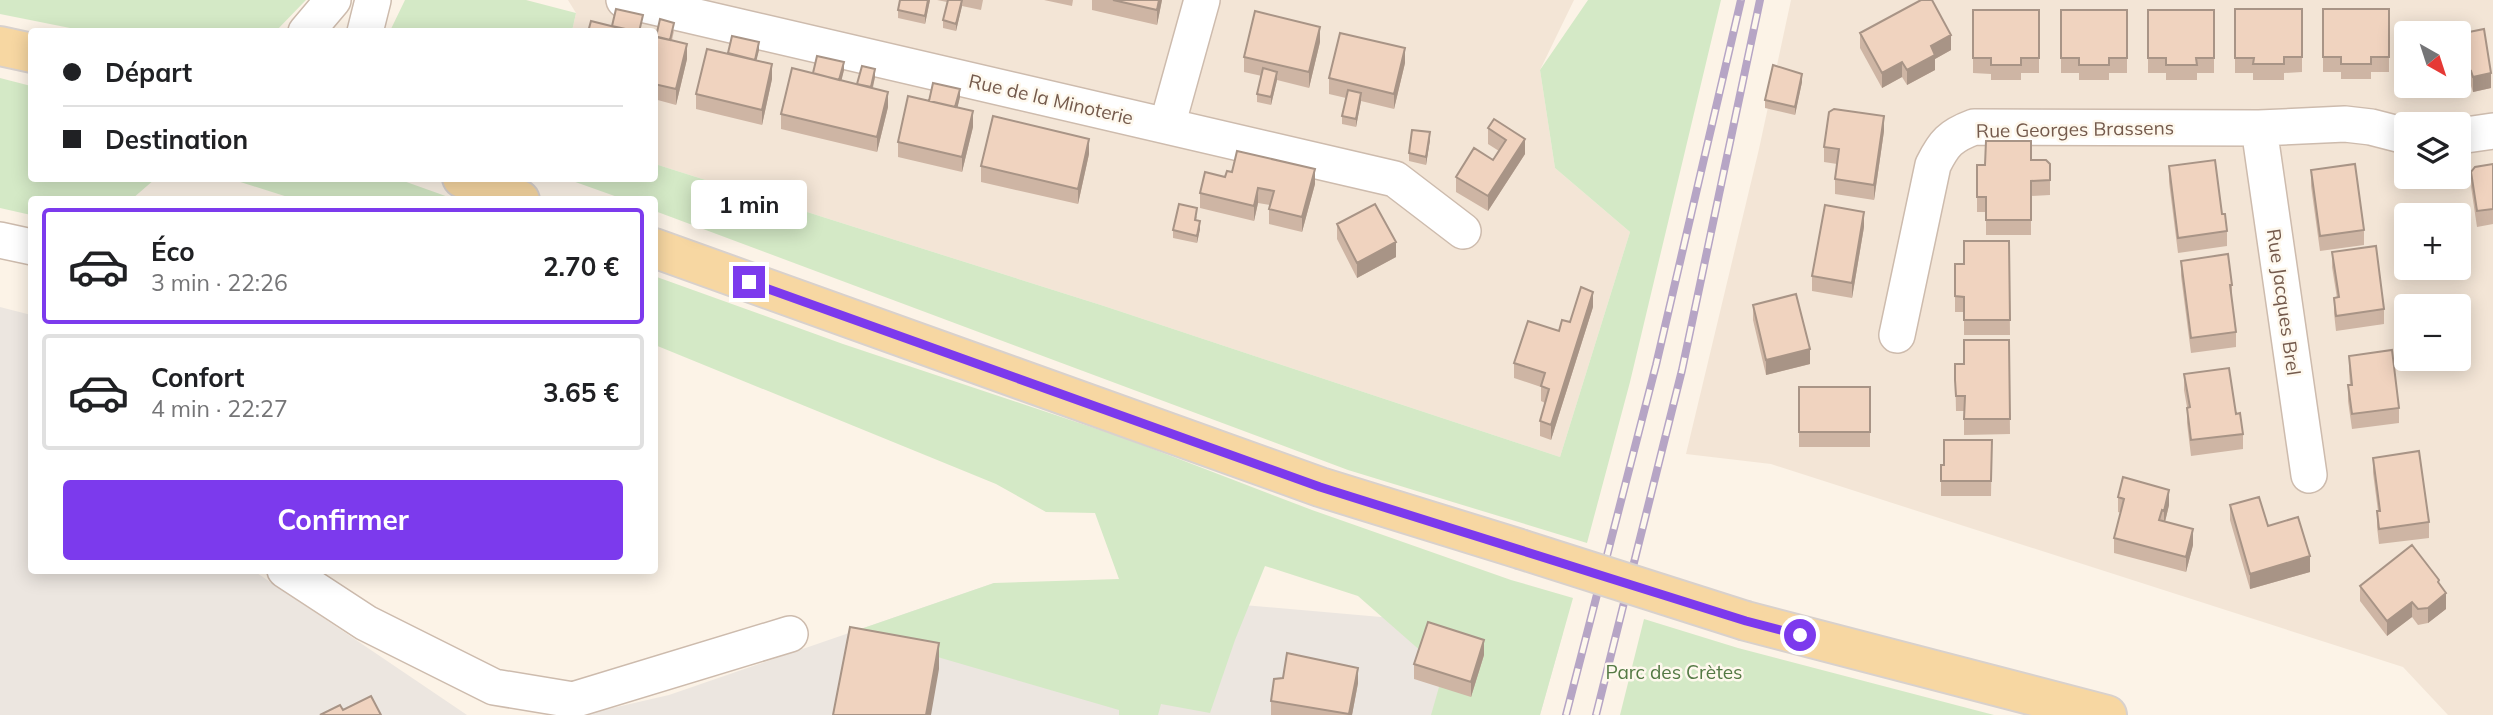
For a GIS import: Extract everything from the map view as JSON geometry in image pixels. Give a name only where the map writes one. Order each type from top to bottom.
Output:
[{"type":"main road","points":[[0,46],[28,52]]},
{"type":"main road","points":[[473,182],[509,196]]},
{"type":"main road","points":[[658,249],[1320,487],[1746,621],[2107,715]]},
{"type":"street","points":[[309,28],[333,0]]},
{"type":"street","points":[[366,28],[373,0]]},
{"type":"street","name":"Rue de la Minoterie","points":[[624,0],[1395,179],[1463,231]]},
{"type":"street","points":[[1167,126],[1202,0]]},
{"type":"street","name":"Rue Georges Brassens","points":[[1897,335],[1933,166],[1943,145],[1974,127],[2259,128],[2345,124],[2394,133]]},
{"type":"street","name":"Rue Jacques Brel","points":[[2259,128],[2309,475]]},
{"type":"street","points":[[2471,134],[2493,131]]},
{"type":"street","points":[[0,240],[28,246]]},
{"type":"street","points":[[291,574],[366,622],[494,687],[573,700],[790,634]]},
{"type":"shaded area","points":[[568,0],[1574,0],[1540,70],[1555,168],[1630,232],[1560,457],[1104,306],[658,165],[658,28],[573,28],[576,13]]},
{"type":"shaded area","points":[[1791,0],[2493,0],[2493,715],[2448,715],[2403,667],[1771,464],[1686,454],[1759,149]]},
{"type":"shaded area","points":[[0,307],[28,314],[28,574],[258,574],[467,715],[0,715]]},
{"type":"shaded area","points":[[994,583],[1563,633],[1540,715],[582,715],[669,695]]},
{"type":"green space","points":[[0,0],[306,0],[279,28],[70,28],[0,14]]},
{"type":"green space","points":[[405,0],[526,0],[576,13],[573,28],[391,28]]},
{"type":"green space","points":[[1588,0],[1721,0],[1630,382],[1587,543],[1348,470],[658,212],[658,196],[615,196],[575,182],[658,182],[658,165],[1104,306],[1560,457],[1630,232],[1555,168],[1540,70]]},
{"type":"green space","points":[[0,78],[28,85],[28,182],[152,182],[135,196],[28,196],[28,214],[0,208]]},
{"type":"green space","points":[[240,182],[406,182],[446,196],[285,196]]},
{"type":"green space","points":[[658,277],[843,344],[1127,439],[1312,510],[1511,580],[1573,598],[1540,715],[1431,715],[1439,687],[1423,653],[1358,596],[1265,566],[1235,640],[1210,713],[1161,704],[1158,715],[1119,715],[1119,710],[852,632],[994,583],[1119,579],[1095,513],[1046,512],[996,484],[658,346]]},
{"type":"green space","name":"Parc des Crètes","points":[[1644,619],[1738,648],[1994,715],[1620,715]]},
{"type":"building","points":[[900,0],[928,0],[925,16],[898,10]]},
{"type":"building","points":[[948,0],[962,0],[956,24],[943,20]]},
{"type":"building","points":[[1113,0],[1159,0],[1157,10]]},
{"type":"building","points":[[1921,0],[1932,0],[1951,35],[1931,46],[1935,55],[1907,70],[1902,62],[1882,73],[1860,33]]},
{"type":"building","points":[[616,9],[643,15],[640,28],[612,26]]},
{"type":"building","points":[[2235,9],[2302,9],[2302,57],[2284,57],[2284,64],[2253,64],[2254,58],[2235,58]]},
{"type":"building","points":[[2323,9],[2389,9],[2389,57],[2371,57],[2371,64],[2341,64],[2341,57],[2323,57]]},
{"type":"building","points":[[1973,10],[2039,10],[2039,58],[2021,58],[2021,65],[1991,65],[1991,58],[1973,58]]},
{"type":"building","points":[[2061,10],[2127,10],[2127,58],[2109,58],[2109,65],[2079,65],[2079,58],[2061,58]]},
{"type":"building","points":[[2148,10],[2214,10],[2214,58],[2196,58],[2197,65],[2166,65],[2166,58],[2148,58]]},
{"type":"building","points":[[1255,11],[1320,27],[1309,72],[1244,57]]},
{"type":"building","points":[[660,19],[674,23],[670,40],[658,37]]},
{"type":"building","points":[[591,21],[619,28],[589,28]]},
{"type":"building","points":[[2484,29],[2491,73],[2473,77],[2471,32]]},
{"type":"building","points":[[1340,33],[1405,48],[1394,94],[1329,78]]},
{"type":"building","points":[[732,36],[759,42],[755,60],[728,53]]},
{"type":"building","points":[[658,37],[687,44],[676,89],[658,85]]},
{"type":"building","points":[[707,49],[772,64],[762,110],[696,94]]},
{"type":"building","points":[[817,56],[844,62],[839,80],[813,73]]},
{"type":"building","points":[[1773,65],[1802,74],[1795,107],[1765,100]]},
{"type":"building","points":[[862,66],[875,69],[871,87],[857,84]]},
{"type":"building","points":[[792,68],[888,92],[877,137],[781,114]]},
{"type":"building","points":[[1263,68],[1277,72],[1271,97],[1257,94]]},
{"type":"building","points":[[933,83],[960,89],[955,107],[929,101]]},
{"type":"building","points":[[1348,90],[1361,93],[1356,119],[1342,116]]},
{"type":"building","points":[[908,96],[973,111],[962,157],[898,142]]},
{"type":"building","points":[[1834,109],[1884,116],[1874,185],[1835,179],[1839,149],[1824,147],[1829,112]]},
{"type":"building","points":[[993,116],[1089,139],[1078,189],[981,166]]},
{"type":"building","points":[[1494,119],[1525,139],[1488,196],[1456,177],[1474,148],[1493,160],[1506,140],[1488,128]]},
{"type":"building","points":[[1412,130],[1430,132],[1426,157],[1409,153]]},
{"type":"building","points":[[1986,141],[2031,141],[2031,160],[2046,160],[2050,164],[2050,180],[2031,181],[2031,220],[1986,220],[1986,197],[1977,197],[1977,165],[1985,165]]},
{"type":"building","points":[[1237,151],[1315,169],[1302,217],[1269,209],[1274,191],[1258,188],[1254,206],[1200,193],[1205,172],[1225,177],[1227,171],[1232,172]]},
{"type":"building","points":[[2215,160],[2227,231],[2178,238],[2169,166]]},
{"type":"building","points":[[2355,164],[2364,230],[2320,236],[2311,170]]},
{"type":"building","points":[[2493,164],[2493,209],[2477,211],[2471,172],[2475,167]]},
{"type":"building","points":[[1179,204],[1197,208],[1195,220],[1200,221],[1197,236],[1173,230]]},
{"type":"building","points":[[1375,204],[1396,242],[1357,263],[1337,224]]},
{"type":"building","points":[[1825,205],[1864,212],[1852,283],[1812,276]]},
{"type":"building","points":[[1964,241],[2009,241],[2010,320],[1964,320],[1964,297],[1955,296],[1955,264],[1964,264]]},
{"type":"building","points":[[2376,246],[2384,309],[2336,316],[2334,298],[2339,297],[2332,252]]},
{"type":"building","points":[[2228,254],[2236,332],[2191,338],[2181,261]]},
{"type":"building","points":[[1581,287],[1593,292],[1551,425],[1540,421],[1549,389],[1541,386],[1545,373],[1514,363],[1528,321],[1559,331],[1562,320],[1570,322]]},
{"type":"building","points":[[1796,294],[1810,349],[1766,360],[1753,305]]},
{"type":"building","points":[[1964,340],[2009,340],[2010,419],[1964,419],[1965,396],[1956,396],[1955,364],[1964,364]]},
{"type":"building","points":[[2392,350],[2399,408],[2352,414],[2348,385],[2352,385],[2349,356]]},
{"type":"building","points":[[2229,368],[2236,414],[2240,413],[2243,434],[2191,440],[2187,408],[2190,407],[2184,374]]},
{"type":"building","points":[[1799,387],[1870,387],[1870,432],[1799,432]]},
{"type":"building","points":[[1944,440],[1992,440],[1991,481],[1941,481]]},
{"type":"building","points":[[2419,451],[2429,522],[2379,529],[2377,511],[2380,511],[2373,458]]},
{"type":"building","points":[[2123,477],[2169,490],[2159,520],[2193,529],[2186,557],[2114,538],[2124,499],[2118,497]]},
{"type":"building","points":[[2259,497],[2268,526],[2298,517],[2310,556],[2250,574],[2230,505]]},
{"type":"building","points":[[2412,545],[2446,593],[2428,608],[2418,609],[2412,602],[2387,621],[2360,586]]},
{"type":"building","points":[[1428,622],[1484,640],[1471,682],[1414,664]]},
{"type":"building","points":[[850,627],[939,643],[926,715],[833,715]]},
{"type":"building","points":[[1287,653],[1358,668],[1349,714],[1271,701],[1274,679],[1283,678]]},
{"type":"building","points":[[371,696],[381,715],[320,715],[340,705],[343,710]]},
{"type":"railway","points":[[1566,715],[1656,365],[1741,0]]},
{"type":"railway","points":[[1596,715],[1682,370],[1760,0]]},
{"type":"route","points":[[749,282],[1320,487],[1746,621],[1800,635]]}]
